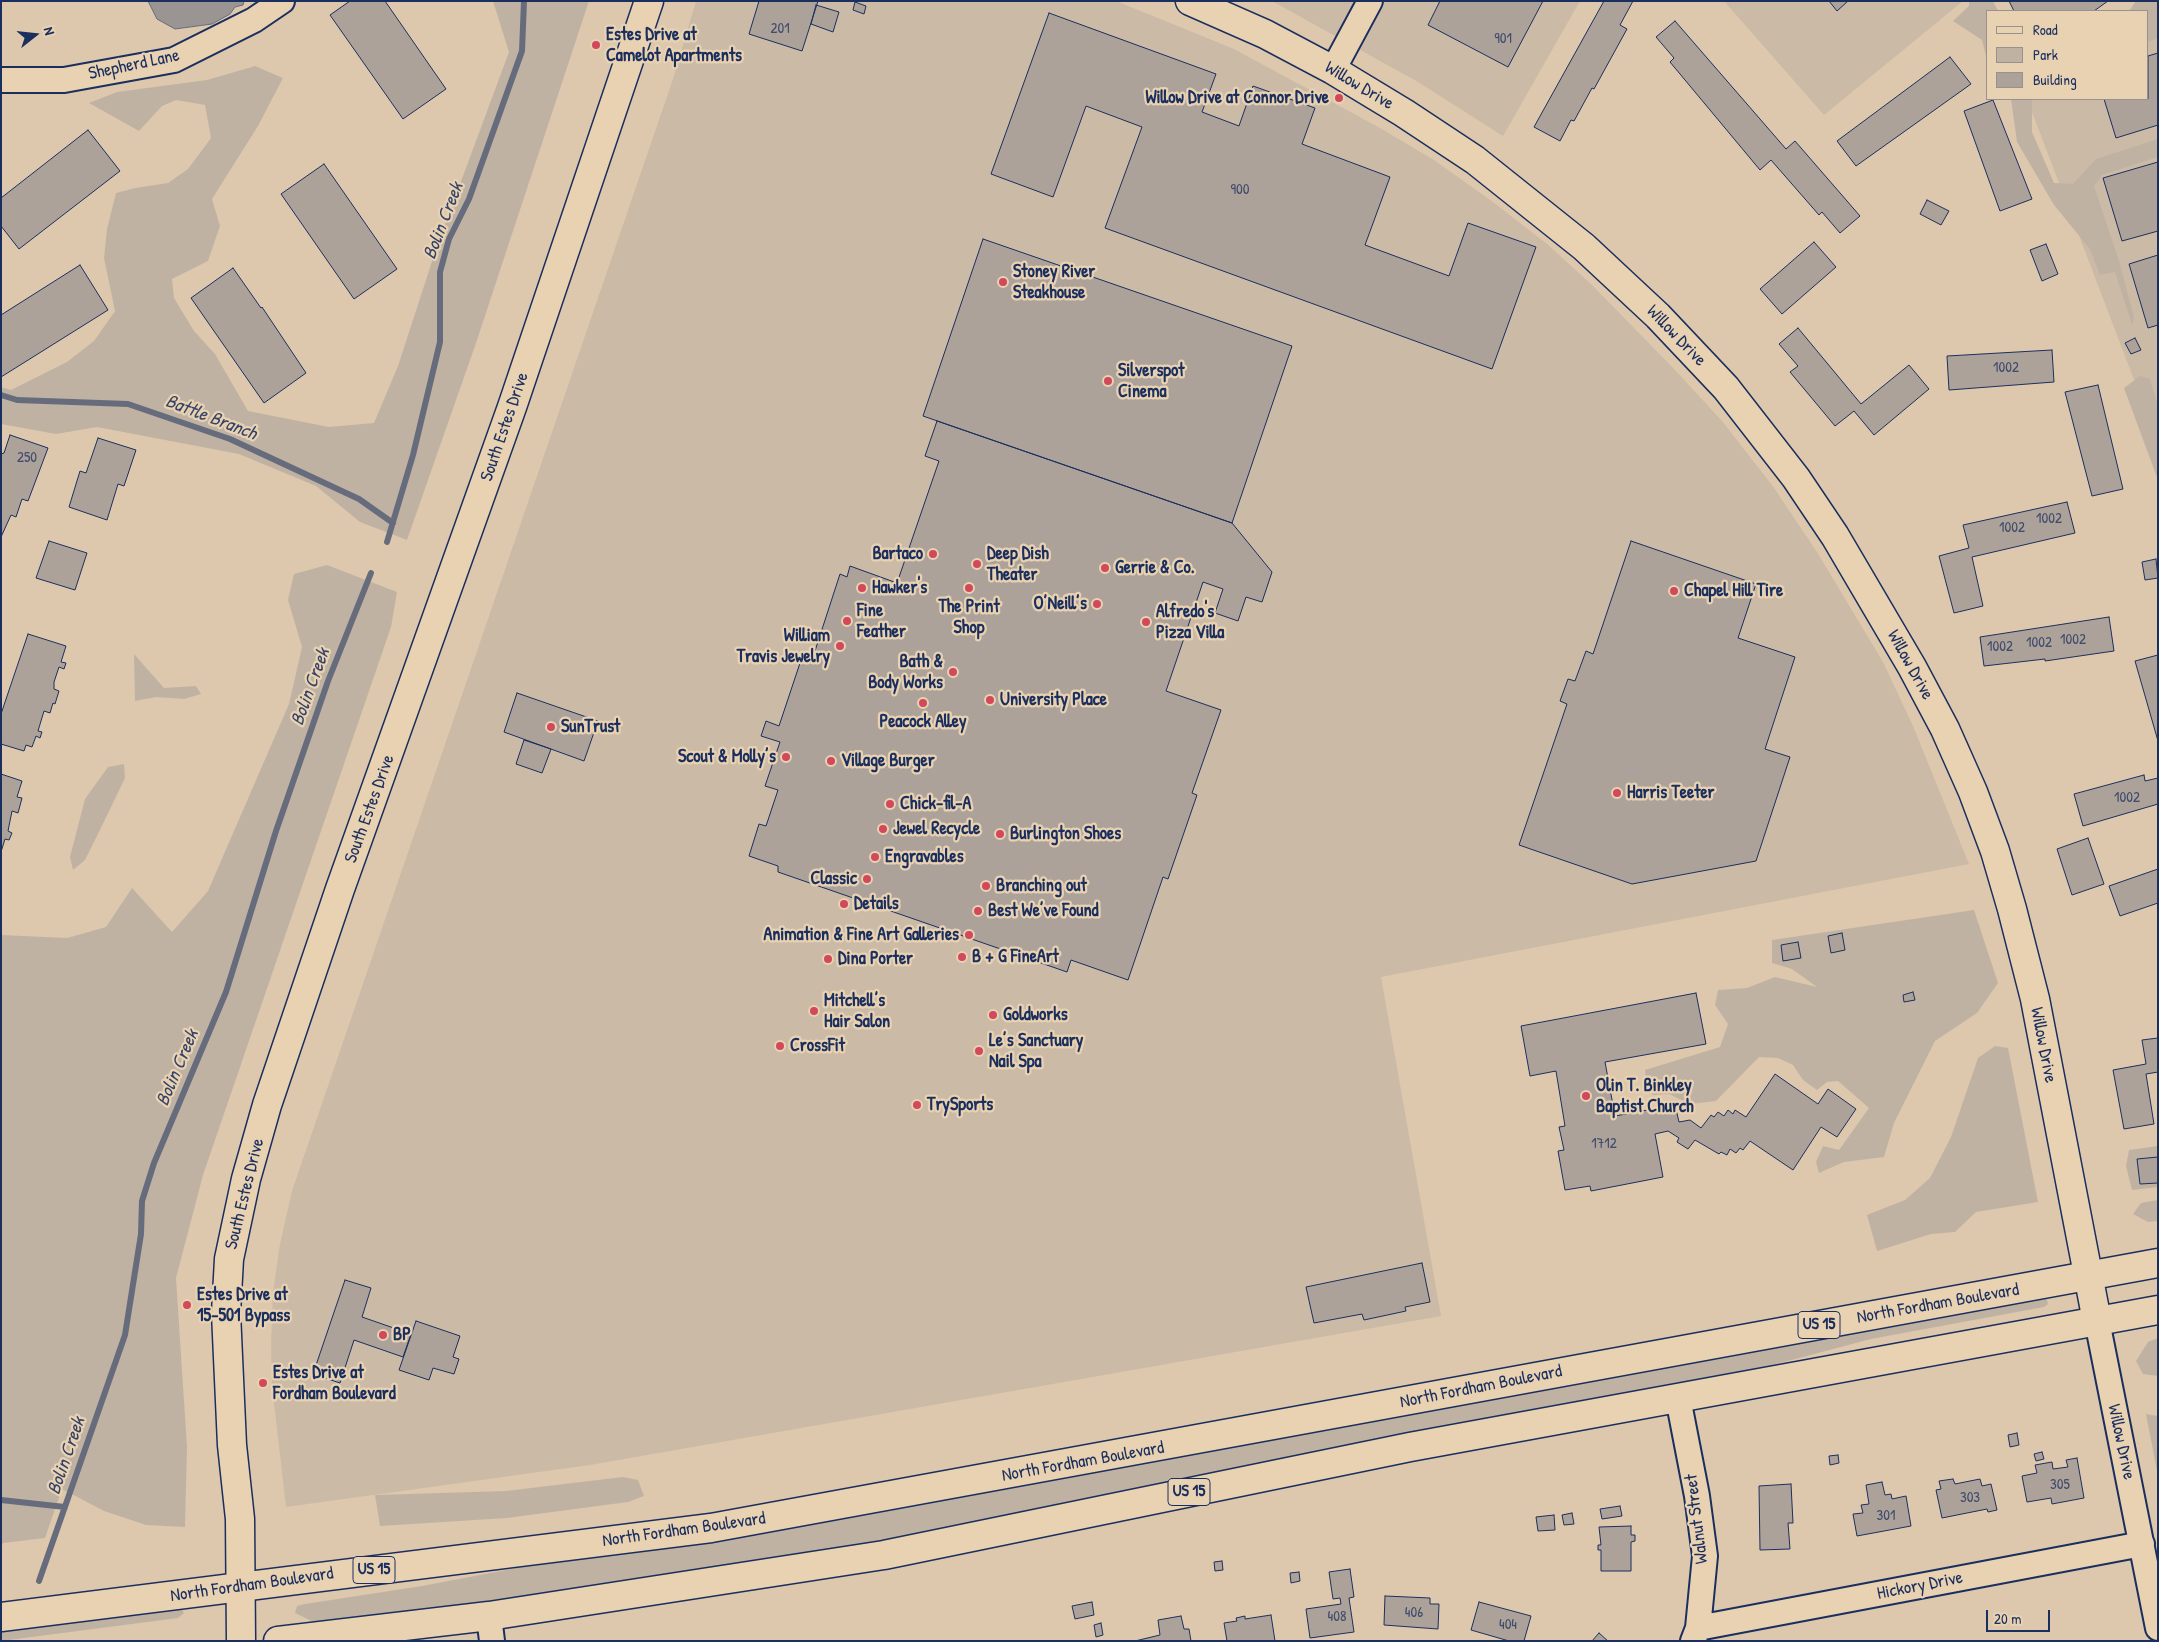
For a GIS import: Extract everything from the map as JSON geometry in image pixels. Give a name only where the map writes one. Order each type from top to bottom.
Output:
[{"type":"main road","name":"South Estes Drive","points":[[241,1641],[240,1519],[232,1445],[226,1314],[229,1258],[246,1179],[267,1105],[334,908],[499,444],[649,1]]},
{"type":"main road","name":"Willow Drive","points":[[1190,1],[1265,34],[1333,70],[1475,160],[1532,204],[1613,272],[1658,316],[1726,388],[1790,470],[1835,536],[1883,616],[1945,730],[1973,792],[1995,851],[2035,1000],[2097,1321]]},
{"type":"main road","name":"North Fordham Boulevard","points":[[1,1617],[711,1528],[2158,1263]]},
{"type":"main road","name":"US 15","points":[[278,1641],[491,1628],[884,1555],[1410,1447],[2158,1310]]},
{"type":"street","name":"Shepherd Lane","points":[[1,80],[64,80],[174,60],[254,20],[282,1]]},
{"type":"street","points":[[1333,70],[1370,1]]},
{"type":"street","name":"Willow Drive","points":[[2097,1321],[2158,1628]]},
{"type":"street","name":"Walnut Street","points":[[1678,1398],[1697,1496],[1705,1556],[1696,1634]]},
{"type":"street","name":"Hickory Drive","points":[[1696,1634],[2142,1544]]},
{"type":"shaded area","points":[[148,1],[244,1],[243,5],[235,7],[230,14],[212,24],[175,29],[157,19]]},
{"type":"shaded area","name":"University Place","points":[[696,1],[1116,1],[1234,49],[1380,128],[1434,160],[1547,244],[1591,284],[1722,421],[1772,485],[1817,552],[1883,662],[1913,726],[1969,864],[1381,977],[1441,1316],[590,1465],[286,1507],[272,1386],[271,1343],[273,1293],[280,1244],[292,1191],[673,79]]},
{"type":"shaded area","points":[[1272,1],[1580,1],[1503,136],[1418,82]]},
{"type":"shaded area","points":[[1724,1],[1963,1],[1824,115]]},
{"type":"shaded area","points":[[2158,1],[2158,451],[2136,385],[2027,100],[2149,100],[2149,10]]},
{"type":"green space","points":[[493,1],[589,1],[476,343],[407,540],[360,522],[316,486],[239,454],[97,427],[56,434],[1,424],[1,387],[11,390],[67,362],[94,341],[115,311],[104,258],[107,229],[116,193],[168,183],[188,169],[211,138],[205,105],[176,100],[162,106],[139,131],[89,103],[117,92],[207,80],[255,66],[283,78],[258,126],[212,199],[220,226],[208,261],[172,279],[174,298],[194,331],[215,354],[248,411],[329,427],[374,423],[398,366],[437,246],[509,52]]},
{"type":"green space","points":[[1969,1],[1993,1],[1998,10],[1986,10],[1986,56],[1982,40],[1953,21],[1969,6]]},
{"type":"green space","points":[[2136,1],[2158,1],[2158,38],[2149,42],[2149,10],[2130,10]]},
{"type":"green space","points":[[2011,100],[2032,100],[2032,132],[2054,183],[2073,184],[2096,159],[2158,139],[2158,157],[2102,175],[2094,186],[2119,261],[2134,317],[2132,325],[2115,272],[2100,275],[2090,249],[2054,205],[2017,142]]},
{"type":"green space","points":[[2140,376],[2150,379],[2158,406],[2158,480],[2124,388]]},
{"type":"green space","points":[[327,565],[397,592],[391,627],[203,1175],[176,1278],[187,1447],[185,1527],[146,1525],[104,1511],[62,1489],[45,1538],[3,1543],[1,1546],[1,935],[67,938],[106,927],[132,888],[172,932],[208,891],[289,704],[302,647],[288,600],[294,574]]},
{"type":"green space","points":[[134,654],[164,688],[196,686],[201,694],[184,699],[156,697],[135,701]]},
{"type":"green space","points":[[124,764],[125,778],[85,860],[73,870],[70,857],[85,799],[108,767]]},
{"type":"green space","points":[[1974,910],[1998,983],[1977,1013],[1935,1041],[1894,1123],[1884,1157],[1844,1162],[1819,1173],[1816,1162],[1823,1146],[1839,1150],[1869,1108],[1838,1081],[1827,1082],[1817,1090],[1803,1080],[1793,1065],[1778,1058],[1759,1057],[1716,1101],[1690,1104],[1669,1094],[1653,1095],[1647,1086],[1645,1070],[1720,1047],[1728,1024],[1715,1005],[1718,990],[1747,988],[1775,977],[1817,987],[1792,969],[1772,963],[1772,940]]},
{"type":"green space","points":[[1995,1046],[2008,1048],[2038,1202],[1976,1212],[1955,1232],[1931,1234],[1877,1251],[1867,1215],[1905,1200],[1930,1178],[1951,1137],[1978,1058]]},
{"type":"green space","points":[[2158,1146],[2158,1187],[2132,1190],[2126,1166],[2129,1150]]},
{"type":"green space","points":[[2158,1200],[2158,1221],[2148,1222],[2133,1214],[2141,1203]]},
{"type":"green space","points":[[2046,1296],[2048,1304],[2044,1307],[1871,1339],[1731,1376],[931,1535],[529,1598],[316,1623],[295,1613],[297,1606],[305,1604],[422,1586],[564,1559]]},
{"type":"green space","points":[[2158,1338],[2158,1376],[2143,1374],[2136,1361],[2148,1342]]},
{"type":"green space","points":[[2146,1414],[2158,1416],[2158,1476]]},
{"type":"green space","points":[[623,1477],[638,1480],[644,1496],[628,1502],[507,1518],[380,1526],[375,1495],[506,1491]]},
{"type":"green space","points":[[181,1607],[184,1613],[178,1618],[1,1641],[1,1628]]},
{"type":"building","points":[[350,1],[385,1],[446,89],[403,119],[330,15]]},
{"type":"building","points":[[759,1],[818,1],[802,51],[749,34]]},
{"type":"building","points":[[1440,1],[1543,1],[1508,67],[1428,25]]},
{"type":"building","points":[[1604,1],[1633,1],[1620,25],[1627,29],[1594,89],[1592,88],[1574,121],[1571,120],[1560,141],[1534,127]]},
{"type":"building","points":[[1829,1],[1848,1],[1837,11]]},
{"type":"building","points":[[2009,1],[2108,1],[2095,10],[2014,10]]},
{"type":"building","points":[[855,2],[866,6],[864,14],[853,10]]},
{"type":"building","points":[[816,5],[839,12],[833,32],[811,24]]},
{"type":"building","points":[[1049,13],[1216,74],[1202,112],[1239,126],[1253,86],[1315,108],[1302,144],[1390,177],[1365,245],[1449,276],[1468,223],[1536,247],[1492,369],[1105,228],[1142,127],[1086,106],[1053,197],[991,174]]},
{"type":"building","points":[[1675,21],[1786,149],[1795,141],[1860,216],[1840,233],[1822,212],[1819,215],[1771,160],[1760,170],[1670,62],[1674,58],[1656,37]]},
{"type":"building","points":[[2158,53],[2158,125],[2116,138],[2104,100],[2149,100],[2149,56]]},
{"type":"building","points":[[1950,57],[1971,84],[1856,166],[1837,141]]},
{"type":"building","points":[[1993,100],[2032,199],[2000,211],[1964,111]]},
{"type":"building","points":[[88,130],[120,171],[19,249],[1,226],[1,198]]},
{"type":"building","points":[[2158,162],[2158,231],[2122,241],[2103,178]]},
{"type":"building","points":[[324,164],[397,269],[354,299],[281,194]]},
{"type":"building","points":[[1927,200],[1949,211],[1941,225],[1920,214]]},
{"type":"building","name":"Silverspot Cinema","points":[[983,239],[1292,346],[1232,523],[923,416]]},
{"type":"building","points":[[1814,242],[1836,267],[1782,314],[1760,289]]},
{"type":"building","points":[[2046,244],[2058,274],[2042,281],[2030,250]]},
{"type":"building","points":[[2158,255],[2158,325],[2148,328],[2129,264]]},
{"type":"building","points":[[80,265],[108,310],[1,377],[1,315]]},
{"type":"building","points":[[233,268],[262,307],[306,373],[264,403],[191,298]]},
{"type":"building","points":[[1798,328],[1861,404],[1909,365],[1929,389],[1874,435],[1854,411],[1835,426],[1790,372],[1798,366],[1779,344]]},
{"type":"building","points":[[2135,338],[2141,350],[2131,354],[2125,343]]},
{"type":"building","points":[[2052,350],[2054,382],[1949,390],[1947,356]]},
{"type":"building","points":[[2098,385],[2123,489],[2092,496],[2065,392]]},
{"type":"building","name":"University Place","points":[[937,421],[1232,523],[1272,572],[1262,602],[1246,597],[1238,621],[1215,613],[1223,589],[1203,582],[1166,691],[1221,710],[1192,793],[1197,795],[1168,879],[1163,877],[1128,980],[1071,960],[1067,972],[778,872],[778,866],[749,856],[759,824],[766,826],[778,790],[765,786],[780,742],[761,736],[766,721],[779,726],[803,654],[813,657],[840,574],[847,577],[850,566],[897,583],[939,461],[925,456]]},
{"type":"building","points":[[10,435],[48,448],[28,501],[22,499],[16,517],[11,515],[1,537],[1,454],[4,453]]},
{"type":"building","points":[[98,438],[136,450],[124,486],[118,484],[107,520],[69,507],[80,471],[86,473]]},
{"type":"building","points":[[2067,502],[2075,533],[1972,557],[1983,606],[1954,613],[1939,556],[1969,548],[1963,525]]},
{"type":"building","points":[[49,541],[87,553],[75,590],[36,578]]},
{"type":"building","points":[[1631,541],[1756,584],[1738,638],[1795,657],[1765,749],[1790,757],[1756,861],[1632,884],[1519,845],[1567,704],[1560,701],[1568,679],[1575,681],[1586,651],[1593,654]]},
{"type":"building","points":[[2156,559],[2158,578],[2145,580],[2142,562]]},
{"type":"building","points":[[2109,617],[2114,651],[2045,661],[2045,659],[1984,666],[1980,637]]},
{"type":"building","points":[[28,634],[66,646],[61,662],[66,663],[64,669],[59,667],[54,682],[54,689],[59,691],[50,713],[44,711],[38,731],[42,732],[40,738],[36,736],[32,747],[26,745],[24,751],[1,744],[1,714]]},
{"type":"building","points":[[2158,655],[2158,741],[2135,661]]},
{"type":"building","name":"SunTrust","points":[[517,693],[598,721],[584,761],[504,732]]},
{"type":"building","points":[[524,740],[551,749],[542,773],[516,764]]},
{"type":"building","points":[[1,774],[22,781],[17,797],[22,798],[18,813],[12,811],[8,831],[12,833],[9,840],[5,839],[1,852]]},
{"type":"building","points":[[2144,775],[2145,781],[2158,778],[2158,804],[2083,826],[2074,794]]},
{"type":"building","points":[[2088,838],[2104,884],[2072,895],[2057,849]]},
{"type":"building","points":[[2158,869],[2158,903],[2120,916],[2109,886]]},
{"type":"building","points":[[1842,933],[1845,950],[1831,953],[1828,936]]},
{"type":"building","points":[[1798,942],[1801,958],[1783,961],[1781,945]]},
{"type":"building","points":[[1913,992],[1915,1000],[1904,1002],[1903,995]]},
{"type":"building","name":"Olin T. Binkley Baptist Church","points":[[1696,993],[1706,1044],[1605,1062],[1615,1116],[1675,1105],[1679,1122],[1690,1120],[1701,1128],[1711,1115],[1714,1117],[1718,1112],[1724,1116],[1728,1110],[1733,1114],[1735,1110],[1746,1117],[1775,1074],[1818,1104],[1828,1089],[1856,1109],[1837,1137],[1821,1127],[1793,1170],[1750,1141],[1743,1150],[1740,1148],[1736,1153],[1730,1149],[1727,1155],[1721,1152],[1719,1154],[1695,1140],[1688,1149],[1677,1142],[1679,1138],[1668,1131],[1655,1134],[1663,1177],[1591,1191],[1590,1186],[1565,1190],[1558,1151],[1564,1150],[1559,1127],[1565,1126],[1556,1071],[1530,1076],[1521,1026]]},
{"type":"building","points":[[2158,1038],[2158,1072],[2146,1074],[2154,1124],[2124,1129],[2113,1070],[2146,1064],[2142,1040]]},
{"type":"building","points":[[2158,1157],[2158,1183],[2140,1184],[2137,1159]]},
{"type":"building","points":[[1422,1263],[1430,1302],[1405,1307],[1406,1311],[1364,1320],[1362,1314],[1314,1323],[1306,1287]]},
{"type":"building","points":[[345,1280],[371,1288],[362,1317],[411,1334],[403,1357],[354,1340],[340,1383],[313,1374]]},
{"type":"building","points":[[416,1321],[460,1336],[453,1357],[459,1359],[454,1374],[433,1368],[429,1380],[399,1370]]},
{"type":"building","points":[[2017,1433],[2019,1445],[2010,1447],[2008,1435]]},
{"type":"building","points":[[2042,1452],[2044,1459],[2036,1461],[2034,1454]]},
{"type":"building","points":[[1838,1455],[1839,1463],[1830,1465],[1829,1456]]},
{"type":"building","points":[[2077,1458],[2084,1498],[2052,1504],[2051,1498],[2027,1502],[2022,1476],[2037,1473],[2035,1465],[2052,1462],[2053,1469],[2068,1467],[2066,1460]]},
{"type":"building","points":[[1953,1479],[1955,1484],[1980,1479],[1982,1486],[1991,1484],[1997,1510],[1988,1512],[1987,1509],[1942,1518],[1936,1490],[1941,1489],[1939,1481]]},
{"type":"building","points":[[1882,1482],[1885,1495],[1891,1494],[1892,1499],[1906,1496],[1911,1526],[1857,1536],[1853,1514],[1863,1513],[1861,1505],[1869,1504],[1866,1485]]},
{"type":"building","points":[[1791,1484],[1793,1523],[1788,1523],[1790,1549],[1760,1550],[1759,1486]]},
{"type":"building","points":[[1620,1506],[1622,1516],[1602,1519],[1600,1509]]},
{"type":"building","points":[[1572,1513],[1574,1524],[1564,1525],[1562,1515]]},
{"type":"building","points":[[1554,1515],[1555,1530],[1538,1531],[1536,1517]]},
{"type":"building","points":[[1631,1526],[1631,1535],[1635,1535],[1635,1541],[1631,1542],[1631,1571],[1601,1571],[1601,1550],[1598,1550],[1598,1545],[1601,1545],[1599,1527]]},
{"type":"building","points":[[1222,1561],[1223,1570],[1215,1571],[1214,1562]]},
{"type":"building","points":[[1350,1569],[1354,1597],[1349,1598],[1354,1632],[1310,1638],[1306,1609],[1341,1604],[1340,1598],[1333,1599],[1329,1572]]},
{"type":"building","points":[[1299,1572],[1300,1581],[1291,1583],[1290,1573]]},
{"type":"building","points":[[1385,1596],[1430,1598],[1430,1604],[1439,1604],[1438,1629],[1384,1625]]},
{"type":"building","points":[[1092,1602],[1094,1615],[1075,1619],[1072,1606]]},
{"type":"building","points":[[1479,1602],[1531,1616],[1524,1641],[1509,1641],[1471,1630]]},
{"type":"building","points":[[1271,1615],[1275,1641],[1227,1641],[1224,1623],[1237,1621],[1236,1618],[1245,1616],[1245,1619]]},
{"type":"building","points":[[1181,1616],[1184,1629],[1189,1629],[1191,1641],[1135,1641],[1160,1635],[1158,1620]]},
{"type":"building","points":[[1101,1623],[1103,1635],[1096,1637],[1094,1625]]},
{"type":"building","points":[[1599,1633],[1608,1641],[1592,1641]]},
{"type":"waterway","name":"Bolin Creek","points":[[387,542],[413,455],[440,342],[440,272],[449,239],[469,199],[522,51],[524,1]]},
{"type":"waterway","name":"Battle Branch","points":[[1,395],[17,400],[128,404],[230,439],[359,499],[393,523]]},
{"type":"waterway","name":"Bolin Creek","points":[[39,1581],[125,1335],[141,1234],[142,1201],[154,1163],[226,992],[276,831],[328,681],[371,573]]},
{"type":"waterway","points":[[1,1500],[65,1507]]},
{"type":"place","name":"Estes Drive at Camelot Apartments","points":[[596,45]]},
{"type":"place","name":"Willow Drive at Connor Drive","points":[[1339,98]]},
{"type":"place","name":"Stoney River Steakhouse","points":[[1003,282]]},
{"type":"place","name":"Silverspot Cinema","points":[[1108,381]]},
{"type":"place","name":"Bartaco","points":[[933,554]]},
{"type":"place","name":"Deep Dish Theater","points":[[977,564]]},
{"type":"place","name":"Gerrie & Co.","points":[[1105,568]]},
{"type":"place","name":"Hawker's","points":[[862,588]]},
{"type":"place","name":"The Print Shop","points":[[969,588]]},
{"type":"place","name":"Chapel Hill Tire","points":[[1674,591]]},
{"type":"place","name":"O’Neill’s","points":[[1097,604]]},
{"type":"place","name":"Fine Feather","points":[[847,621]]},
{"type":"place","name":"Alfredo's Pizza Villa","points":[[1146,622]]},
{"type":"place","name":"William Travis Jewelry","points":[[840,646]]},
{"type":"place","name":"Bath & Body Works","points":[[953,672]]},
{"type":"place","name":"University Place","points":[[990,700]]},
{"type":"place","name":"Peacock Alley","points":[[923,703]]},
{"type":"place","name":"SunTrust","points":[[551,727]]},
{"type":"place","name":"Scout & Molly’s","points":[[786,757]]},
{"type":"place","name":"Village Burger","points":[[831,761]]},
{"type":"place","name":"Harris Teeter","points":[[1617,793]]},
{"type":"place","name":"Chick-fil-A","points":[[890,804]]},
{"type":"place","name":"Jewel Recycle","points":[[883,829]]},
{"type":"place","name":"Burlington Shoes","points":[[1000,834]]},
{"type":"place","name":"Engravables","points":[[875,857]]},
{"type":"place","name":"Classic","points":[[867,879]]},
{"type":"place","name":"Branching out","points":[[986,886]]},
{"type":"place","name":"Details","points":[[844,904]]},
{"type":"place","name":"Best We’ve Found","points":[[978,911]]},
{"type":"place","name":"Animation & Fine Art Galleries","points":[[969,935]]},
{"type":"place","name":"B + G FineArt","points":[[962,957]]},
{"type":"place","name":"Dina Porter","points":[[828,959]]},
{"type":"place","name":"Mitchell’s Hair Salon","points":[[814,1011]]},
{"type":"place","name":"Goldworks","points":[[993,1015]]},
{"type":"place","name":"CrossFit","points":[[780,1046]]},
{"type":"place","name":"Le’s Sanctuary Nail Spa","points":[[979,1051]]},
{"type":"place","name":"Olin T. Binkley Baptist Church","points":[[1586,1096]]},
{"type":"place","name":"TrySports","points":[[917,1105]]},
{"type":"place","name":"Estes Drive at 15-501 Bypass","points":[[187,1305]]},
{"type":"place","name":"BP","points":[[383,1335]]},
{"type":"place","name":"Estes Drive at Fordham Boulevard","points":[[263,1383]]}]
